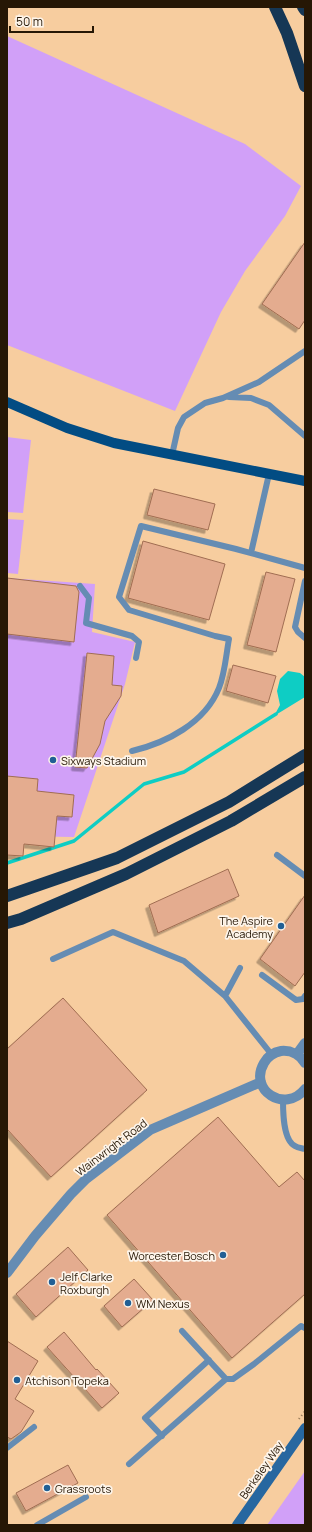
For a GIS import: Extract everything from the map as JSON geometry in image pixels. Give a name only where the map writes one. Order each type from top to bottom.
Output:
[{"type":"highway","points":[[275,7],[305,86]]},
{"type":"highway","points":[[7,896],[117,858],[229,802],[305,755]]},
{"type":"highway","points":[[7,923],[20,920],[126,874],[231,821],[305,777]]},
{"type":"main road","points":[[7,402],[67,428],[114,443],[305,481]]},
{"type":"main road","name":"Berkeley Way","points":[[237,1525],[305,1428]]},
{"type":"street","points":[[297,1054],[305,1043]]},
{"type":"street","points":[[305,1063],[297,1054],[284,1051],[272,1055],[266,1060],[260,1074],[261,1082],[268,1094],[274,1098],[283,1100],[295,1098],[305,1089]]},
{"type":"street","name":"Wainwright Road","points":[[7,1273],[35,1236],[76,1189],[150,1130],[261,1082]]},
{"type":"lane","points":[[172,455],[178,428],[184,417],[205,403],[227,396],[259,382],[305,351]]},
{"type":"lane","points":[[227,396],[251,398],[269,405],[305,436]]},
{"type":"lane","points":[[250,553],[269,474]]},
{"type":"lane","points":[[132,751],[150,747],[168,739],[185,729],[198,718],[209,705],[219,686],[229,639],[129,610],[119,597],[140,526],[305,568]]},
{"type":"lane","points":[[305,581],[295,627],[305,638]]},
{"type":"lane","points":[[80,586],[89,598],[86,623],[132,636],[139,642],[136,658]]},
{"type":"lane","points":[[277,855],[305,876]]},
{"type":"lane","points":[[53,959],[113,932],[184,961],[225,996],[272,1055]]},
{"type":"lane","points":[[225,996],[240,968]]},
{"type":"lane","points":[[262,975],[296,1000],[303,999],[305,996]]},
{"type":"lane","points":[[283,1100],[284,1125],[290,1140],[294,1146],[305,1149]]},
{"type":"lane","points":[[129,1464],[226,1379],[233,1379],[254,1364],[300,1326],[305,1328]]},
{"type":"lane","points":[[182,1331],[226,1379]]},
{"type":"lane","points":[[162,1436],[145,1418],[209,1360]]},
{"type":"lane","points":[[7,1448],[34,1427]]},
{"type":"lane","points":[[37,1525],[86,1497]]},
{"type":"shaded area","points":[[7,36],[245,144],[301,186],[285,216],[245,271],[221,312],[175,411],[7,345]]},
{"type":"shaded area","points":[[7,437],[31,440],[23,513],[7,512]]},
{"type":"shaded area","points":[[7,519],[24,520],[18,574],[7,573]]},
{"type":"shaded area","name":"Sixways Stadium","points":[[7,578],[95,584],[92,632],[135,642],[125,684],[74,837],[7,836]]},
{"type":"shaded area","points":[[305,1471],[305,1525],[267,1525]]},
{"type":"water","points":[[288,671],[300,673],[305,677],[305,697],[274,716],[280,705],[277,691],[280,679]]},
{"type":"building","points":[[305,242],[305,320],[299,329],[262,304]]},
{"type":"building","points":[[154,489],[215,504],[208,530],[147,515]]},
{"type":"building","points":[[143,541],[225,564],[209,620],[128,598]]},
{"type":"building","points":[[266,572],[295,579],[276,652],[247,645]]},
{"type":"building","points":[[7,578],[76,586],[79,592],[74,642],[7,634]]},
{"type":"building","points":[[87,653],[114,656],[112,685],[122,686],[121,696],[105,721],[100,744],[87,768],[75,767]]},
{"type":"building","points":[[233,665],[276,676],[268,703],[226,691]]},
{"type":"building","points":[[7,776],[38,779],[37,791],[74,795],[72,817],[57,816],[54,847],[24,844],[23,856],[7,855]]},
{"type":"building","points":[[228,869],[239,896],[158,933],[149,905]]},
{"type":"building","points":[[305,895],[305,972],[295,986],[260,959]]},
{"type":"building","points":[[63,998],[147,1090],[51,1177],[7,1129],[7,1049]]},
{"type":"building","name":"Worcester Bosch","points":[[218,1117],[279,1187],[297,1172],[305,1181],[305,1294],[232,1358],[107,1215]]},
{"type":"building","name":"Jelf Clarke Roxburgh","points":[[68,1247],[88,1270],[36,1317],[16,1294]]},
{"type":"building","name":"WM Nexus","points":[[134,1279],[153,1300],[122,1327],[104,1306]]},
{"type":"building","points":[[64,1332],[96,1370],[97,1369],[119,1393],[102,1408],[47,1347]]},
{"type":"building","name":"Atchison Topeka","points":[[7,1341],[38,1361],[15,1399],[34,1411],[21,1432],[11,1439],[7,1437]]},
{"type":"building","name":"Grassroots","points":[[68,1465],[78,1483],[26,1511],[16,1493]]},
{"type":"waterway","points":[[7,863],[74,841],[144,784],[184,772],[276,714]]},
{"type":"place","name":"Sixways Stadium","points":[[53,760]]},
{"type":"place","name":"The Aspire Academy","points":[[281,926]]},
{"type":"place","name":"Worcester Bosch","points":[[223,1255]]},
{"type":"place","name":"Jelf Clarke Roxburgh","points":[[52,1282]]},
{"type":"place","name":"WM Nexus","points":[[128,1303]]},
{"type":"place","name":"Atchison Topeka","points":[[17,1380]]},
{"type":"place","name":"Grassroots","points":[[47,1488]]}]
